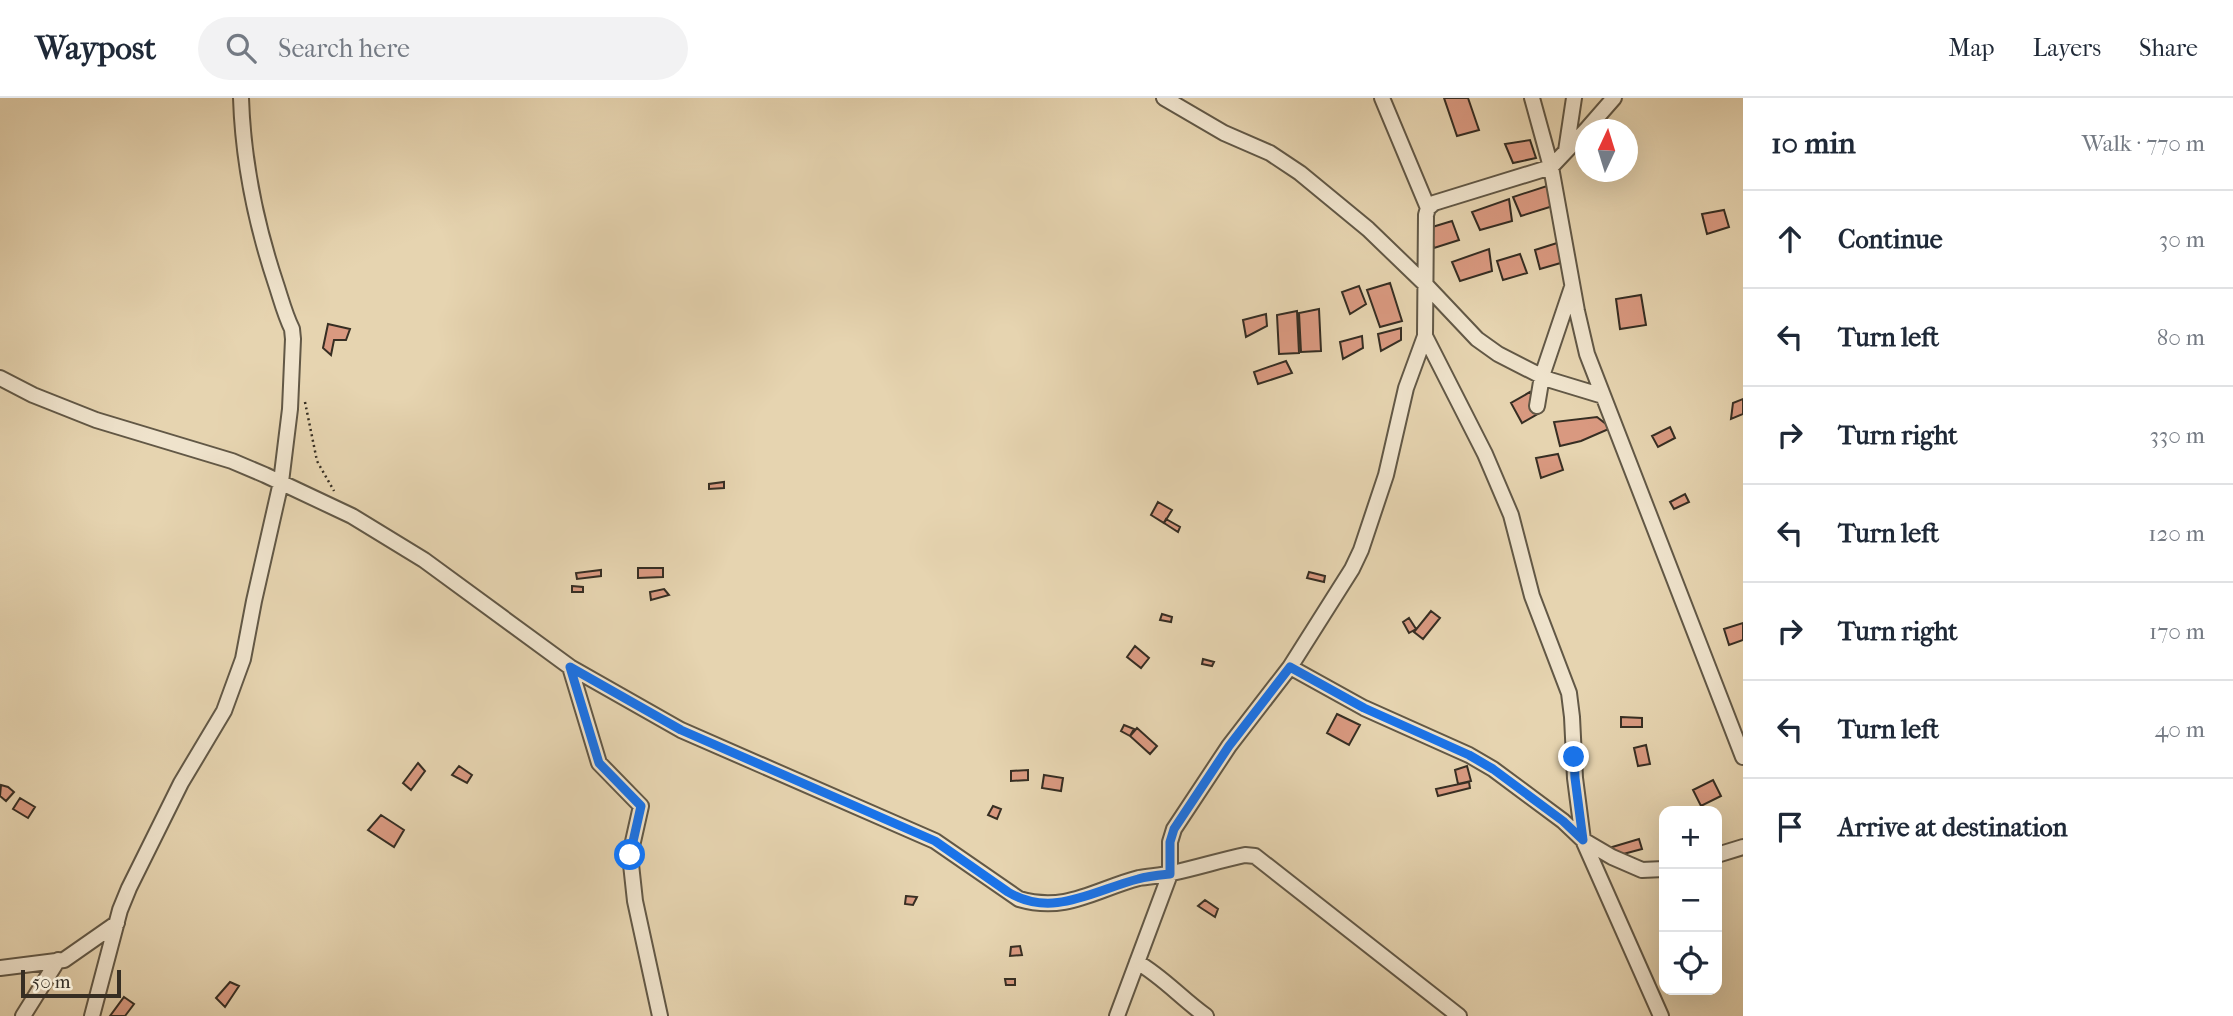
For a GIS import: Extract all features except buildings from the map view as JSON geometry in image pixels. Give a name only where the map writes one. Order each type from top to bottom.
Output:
[{"type":"street","points":[[92,1016],[129,888],[181,783],[224,711],[243,659],[281,482],[290,410],[292,329],[268,259],[251,187],[244,145],[241,98]]},
{"type":"street","points":[[1164,98],[1224,133],[1270,153],[1300,173],[1368,229],[1477,339],[1498,354],[1542,376],[1603,396]]},
{"type":"street","points":[[1382,98],[1428,208]]},
{"type":"street","points":[[1566,151],[1574,98]]},
{"type":"street","points":[[1596,119],[1614,98]]},
{"type":"street","points":[[1533,99],[1551,167],[1587,354],[1743,757]]},
{"type":"street","points":[[1117,1016],[1170,874],[1170,842],[1174,829],[1229,746],[1290,667],[1352,569],[1361,550],[1387,475],[1406,388],[1425,336],[1428,208],[1434,203],[1551,167],[1575,142]]},
{"type":"street","points":[[1537,406],[1542,376],[1573,285]]},
{"type":"street","points":[[1425,336],[1485,454],[1511,515],[1532,596],[1569,693],[1583,840],[1661,1016]]},
{"type":"street","points":[[0,378],[33,395],[96,420],[232,461],[352,516],[424,560],[570,667],[681,730],[935,841],[1019,899],[1033,903],[1086,898],[1138,879],[1170,874],[1245,855],[1255,856],[1459,1016]]},
{"type":"street","points":[[570,667],[599,763],[641,806],[630,855],[635,901],[660,1016]]},
{"type":"street","points":[[1290,667],[1364,708],[1469,755],[1493,769],[1563,821],[1583,840],[1612,857],[1642,870],[1659,869]]},
{"type":"street","points":[[1722,853],[1743,847]]},
{"type":"street","points":[[0,968],[64,960],[117,923]]},
{"type":"street","points":[[23,1016],[58,960]]},
{"type":"street","points":[[1138,962],[1164,979],[1206,1016]]},
{"type":"path","points":[[292,373],[303,391],[317,461],[334,492]]},
{"type":"route","points":[[630,855],[641,806],[599,763],[570,667],[681,730],[935,841],[1019,899],[1033,903],[1086,898],[1138,879],[1170,874],[1170,842],[1174,829],[1229,746],[1290,667],[1364,708],[1469,755],[1493,769],[1563,821],[1583,840],[1574,757]]}]
